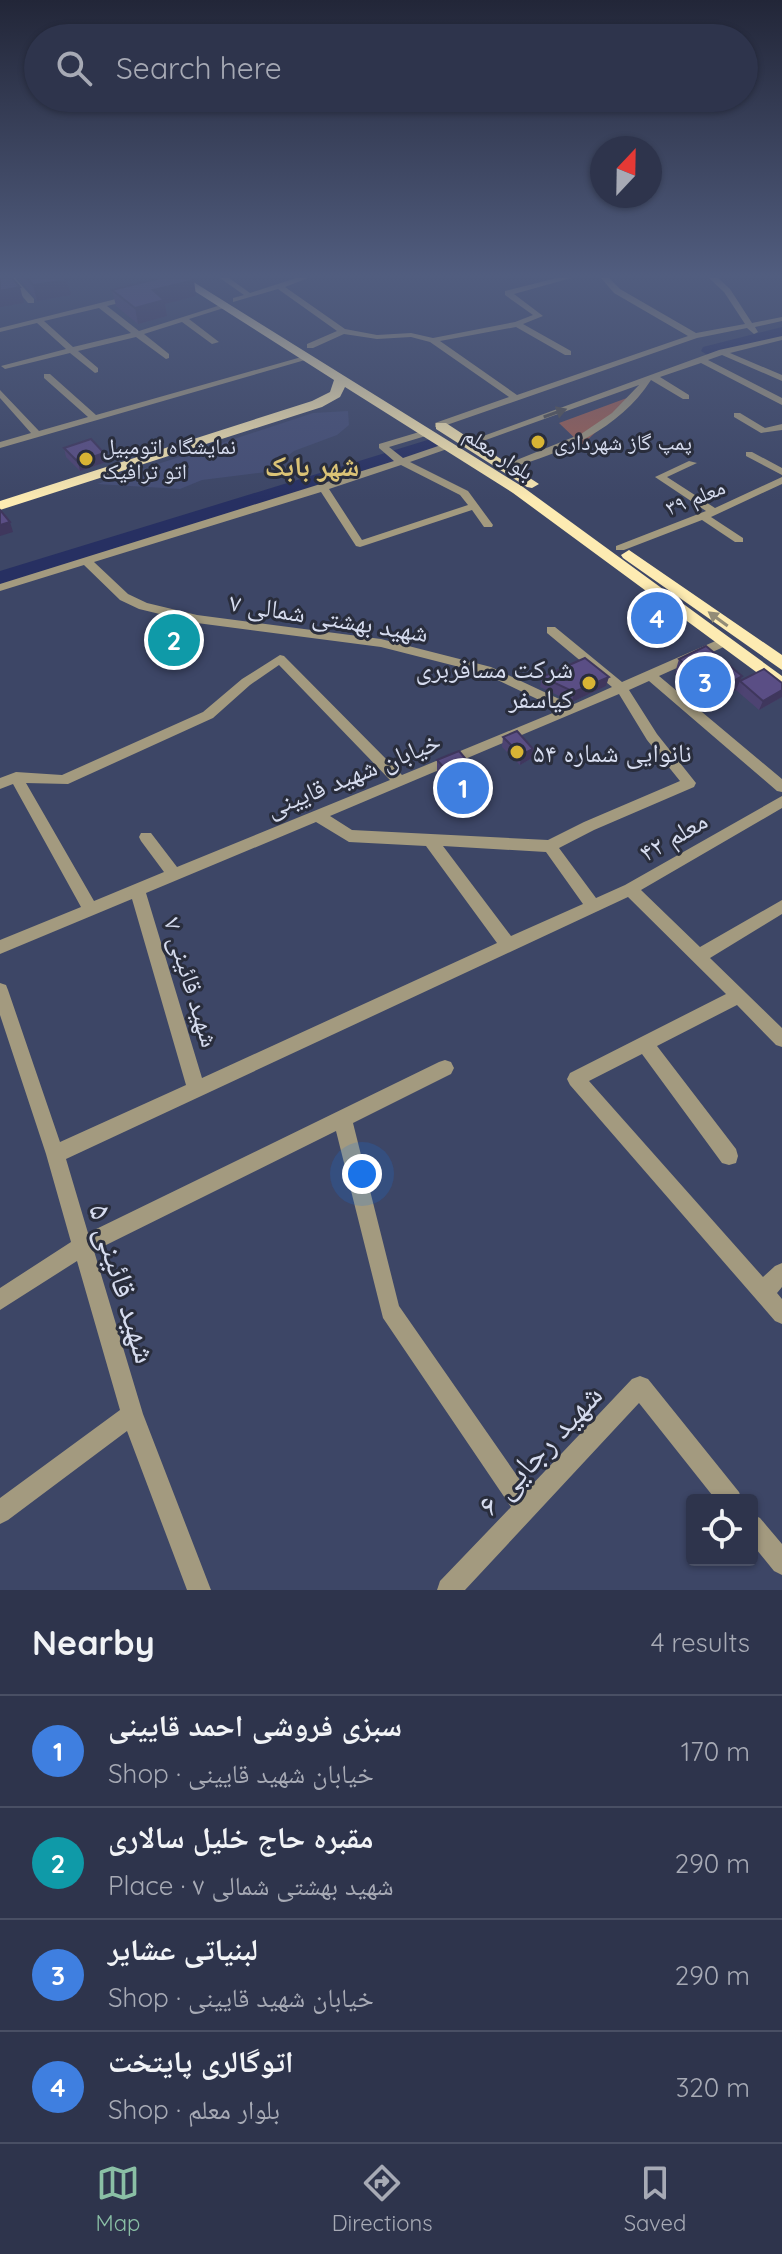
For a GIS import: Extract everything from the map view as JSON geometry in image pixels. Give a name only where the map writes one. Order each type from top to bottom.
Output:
[{"type":"main road","name":"بلوار معلم","points":[[309,352],[341,379],[390,411],[469,443],[507,466],[607,543],[724,642],[782,685]]},
{"type":"main road","name":"بلوار معلم","points":[[309,352],[432,429],[447,446],[607,543],[782,664]]},
{"type":"main road","points":[[0,506],[317,404],[336,394],[341,379]]},
{"type":"main road","points":[[317,404],[366,404],[390,411]]},
{"type":"street","points":[[5,366],[65,352]]},
{"type":"street","points":[[77,352],[95,370]]},
{"type":"street","points":[[161,352],[166,356]]},
{"type":"street","points":[[0,445],[308,352]]},
{"type":"street","points":[[450,352],[514,397]]},
{"type":"street","points":[[488,525],[464,493],[401,461],[382,446],[514,397],[649,352]]},
{"type":"street","points":[[469,443],[722,352]]},
{"type":"street","points":[[722,352],[782,378]]},
{"type":"street","points":[[702,360],[782,402]]},
{"type":"street","points":[[47,376],[94,418]]},
{"type":"street","points":[[758,387],[782,378]]},
{"type":"street","points":[[651,379],[686,397]]},
{"type":"street","points":[[507,466],[588,437],[651,379]]},
{"type":"street","points":[[561,383],[584,400]]},
{"type":"street","points":[[0,393],[37,435]]},
{"type":"street","points":[[478,411],[488,417]]},
{"type":"street","points":[[737,415],[764,431],[782,427]]},
{"type":"street","points":[[498,423],[508,430]]},
{"type":"street","points":[[0,588],[323,488],[447,446]]},
{"type":"street","points":[[749,454],[782,472]]},
{"type":"street","points":[[692,463],[660,477],[739,540]]},
{"type":"street","name":"معلم ۳۹","points":[[607,543],[709,514],[782,481]]},
{"type":"street","points":[[323,488],[360,544],[474,506]]},
{"type":"street","name":"شهید بهشتی شمالی ۷","points":[[86,561],[124,597],[143,606],[197,619],[381,643],[487,670],[572,710]]},
{"type":"street","points":[[318,816],[349,836],[550,846],[689,783],[652,737],[621,688],[551,630]]},
{"type":"street","name":"خیابان شهید قایینی","points":[[0,947],[572,710],[724,642]]},
{"type":"street","points":[[0,784],[16,777],[63,780],[208,715],[246,682],[280,659],[399,781]]},
{"type":"street","points":[[650,675],[782,787]]},
{"type":"street","points":[[16,777],[91,910]]},
{"type":"street","name":"معلم ۴۲","points":[[782,801],[630,889],[782,1039]]},
{"type":"street","points":[[146,837],[173,873]]},
{"type":"street","points":[[430,840],[508,945]]},
{"type":"street","points":[[550,846],[593,906]]},
{"type":"street","points":[[55,1154],[630,889]]},
{"type":"street","name":"شهید قائینی ۷","points":[[137,890],[196,1088]]},
{"type":"street","points":[[699,956],[782,906]]},
{"type":"street","name":"شهید قائینی ۵","points":[[0,990],[55,1154],[132,1414],[199,1590]]},
{"type":"street","points":[[739,996],[576,1079],[782,1314]]},
{"type":"street","points":[[645,1044],[729,1156]]},
{"type":"street","points":[[0,1300],[81,1247],[445,1068]]},
{"type":"street","points":[[342,1117],[390,1311],[526,1509]]},
{"type":"street","points":[[763,1292],[782,1273]]},
{"type":"street","name":"شهید رجایی ۶","points":[[449,1590],[640,1387],[726,1494]]},
{"type":"street","points":[[0,1512],[132,1414]]},
{"type":"street","points":[[758,1533],[782,1563]]},
{"type":"shaded area","points":[[635,395],[582,445],[559,423]]},
{"type":"shaded area","points":[[348,411],[349,425],[337,435],[294,451],[267,472],[202,480],[180,489],[97,484],[313,413]]},
{"type":"building","points":[[91,439],[104,453],[78,462],[64,448]]},
{"type":"building","points":[[0,510],[10,522],[0,525]]},
{"type":"building","points":[[661,599],[676,610],[659,619],[643,607]]},
{"type":"building","points":[[706,646],[742,676],[716,691],[679,659]]},
{"type":"building","points":[[585,658],[609,677],[574,692],[542,677]]},
{"type":"building","points":[[764,669],[782,683],[782,690],[763,701],[740,681]]},
{"type":"building","points":[[517,731],[533,749],[521,755],[503,737]]},
{"type":"building","points":[[459,751],[490,788],[471,797],[437,760]]},
{"type":"waterway","points":[[0,578],[434,444]]},
{"type":"place","name":"پمپ گاز شهرداری","points":[[538,442]]},
{"type":"place","name":"نمایشگاه اتومبیل اتو ترافیک","points":[[86,459]]},
{"type":"place","name":"اتوگالری پایتخت","points":[[657,618]]},
{"type":"place","name":"مقبره حاج خلیل سالاری","points":[[174,640]]},
{"type":"place","name":"لبنیاتی عشایر","points":[[705,682]]},
{"type":"place","name":"شرکت مسافربری کیاسفر","points":[[589,683]]},
{"type":"place","name":"نانوایی شماره ۵۴","points":[[517,752]]},
{"type":"place","name":"سبزی فروشی احمد قایینی","points":[[463,788]]},
{"type":"district","name":"شهر بابک","points":[[312,465]]}]
